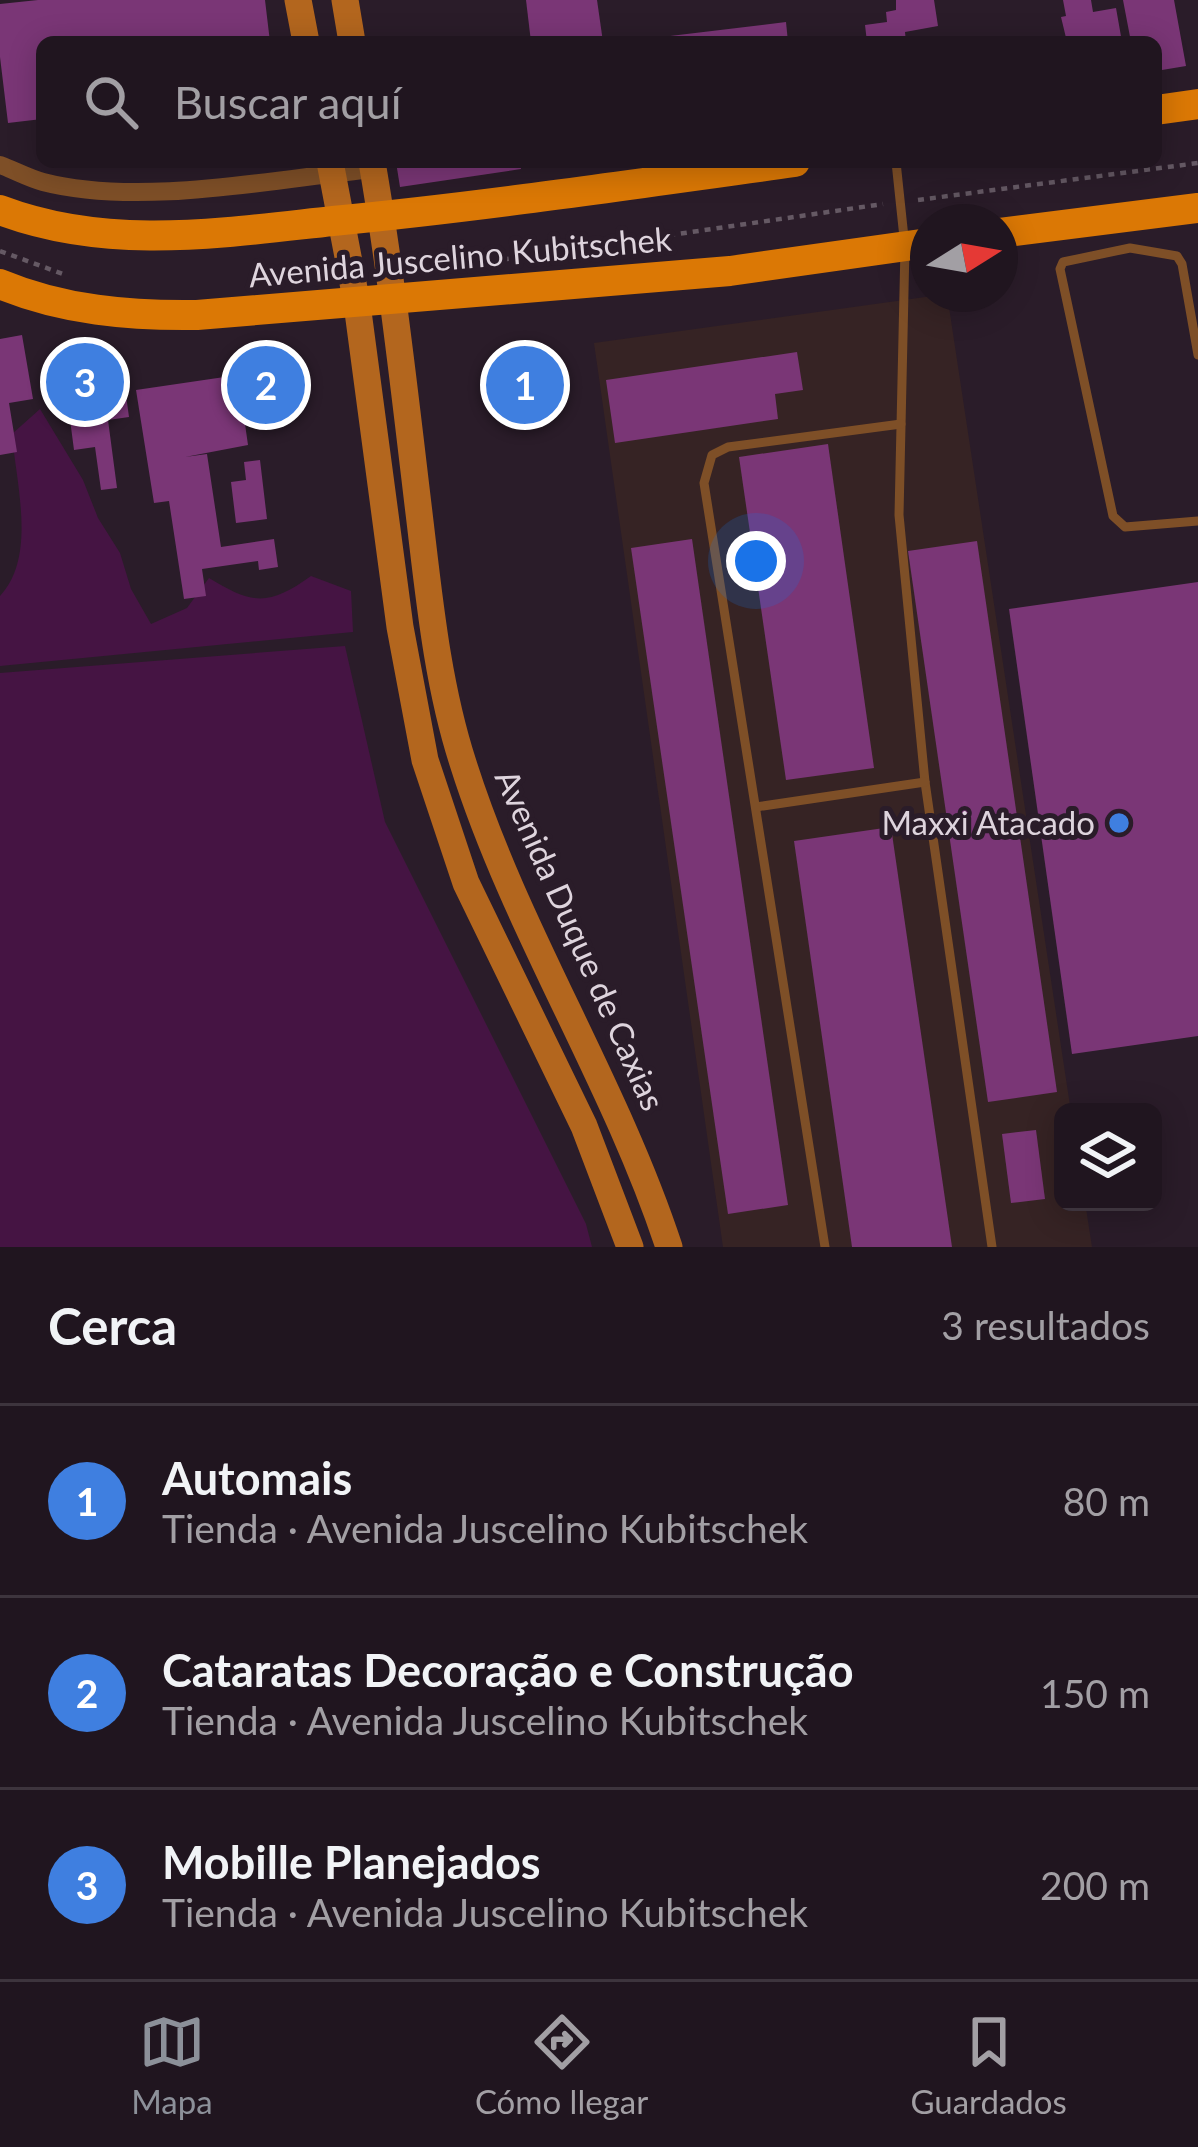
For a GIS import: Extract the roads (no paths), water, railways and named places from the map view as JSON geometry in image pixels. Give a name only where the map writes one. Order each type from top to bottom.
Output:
[{"type":"main road","points":[[298,0],[305,36]]},
{"type":"main road","points":[[345,0],[351,36]]},
{"type":"main road","points":[[1162,109],[1198,104]]},
{"type":"main road","points":[[332,168],[357,304],[400,627],[425,760],[466,884],[584,1126],[630,1247]]},
{"type":"main road","name":"Avenida Duque de Caxias","points":[[374,168],[434,638],[462,761],[511,890],[643,1166],[669,1247]]},
{"type":"main road","name":"Avenida Juscelino Kubitschek","points":[[0,210],[52,227],[132,238],[382,217],[750,168]]},
{"type":"main road","points":[[1018,230],[1198,208]]},
{"type":"main road","name":"Avenida Juscelino Kubitschek","points":[[0,284],[128,316],[394,302],[730,271],[910,246]]},
{"type":"street","points":[[0,164],[43,182],[113,190],[159,190],[332,168]]},
{"type":"lane","points":[[896,168],[898,202],[910,231]]},
{"type":"lane","points":[[1198,355],[1177,256],[1130,248],[1063,262],[1060,269],[1113,516],[1125,527],[1198,521]]},
{"type":"lane","points":[[910,312],[899,514],[925,782],[992,1247]]},
{"type":"lane","points":[[825,1247],[704,483],[712,455],[728,447],[901,424]]},
{"type":"lane","points":[[755,807],[925,782]]},
{"type":"place","name":"Mobille Planejados","points":[[85,382]]},
{"type":"place","name":"Cataratas Decoração e Construção","points":[[266,385]]},
{"type":"place","name":"Automais","points":[[525,385]]},
{"type":"place","name":"Maxxi Atacado","points":[[1119,823]]}]
